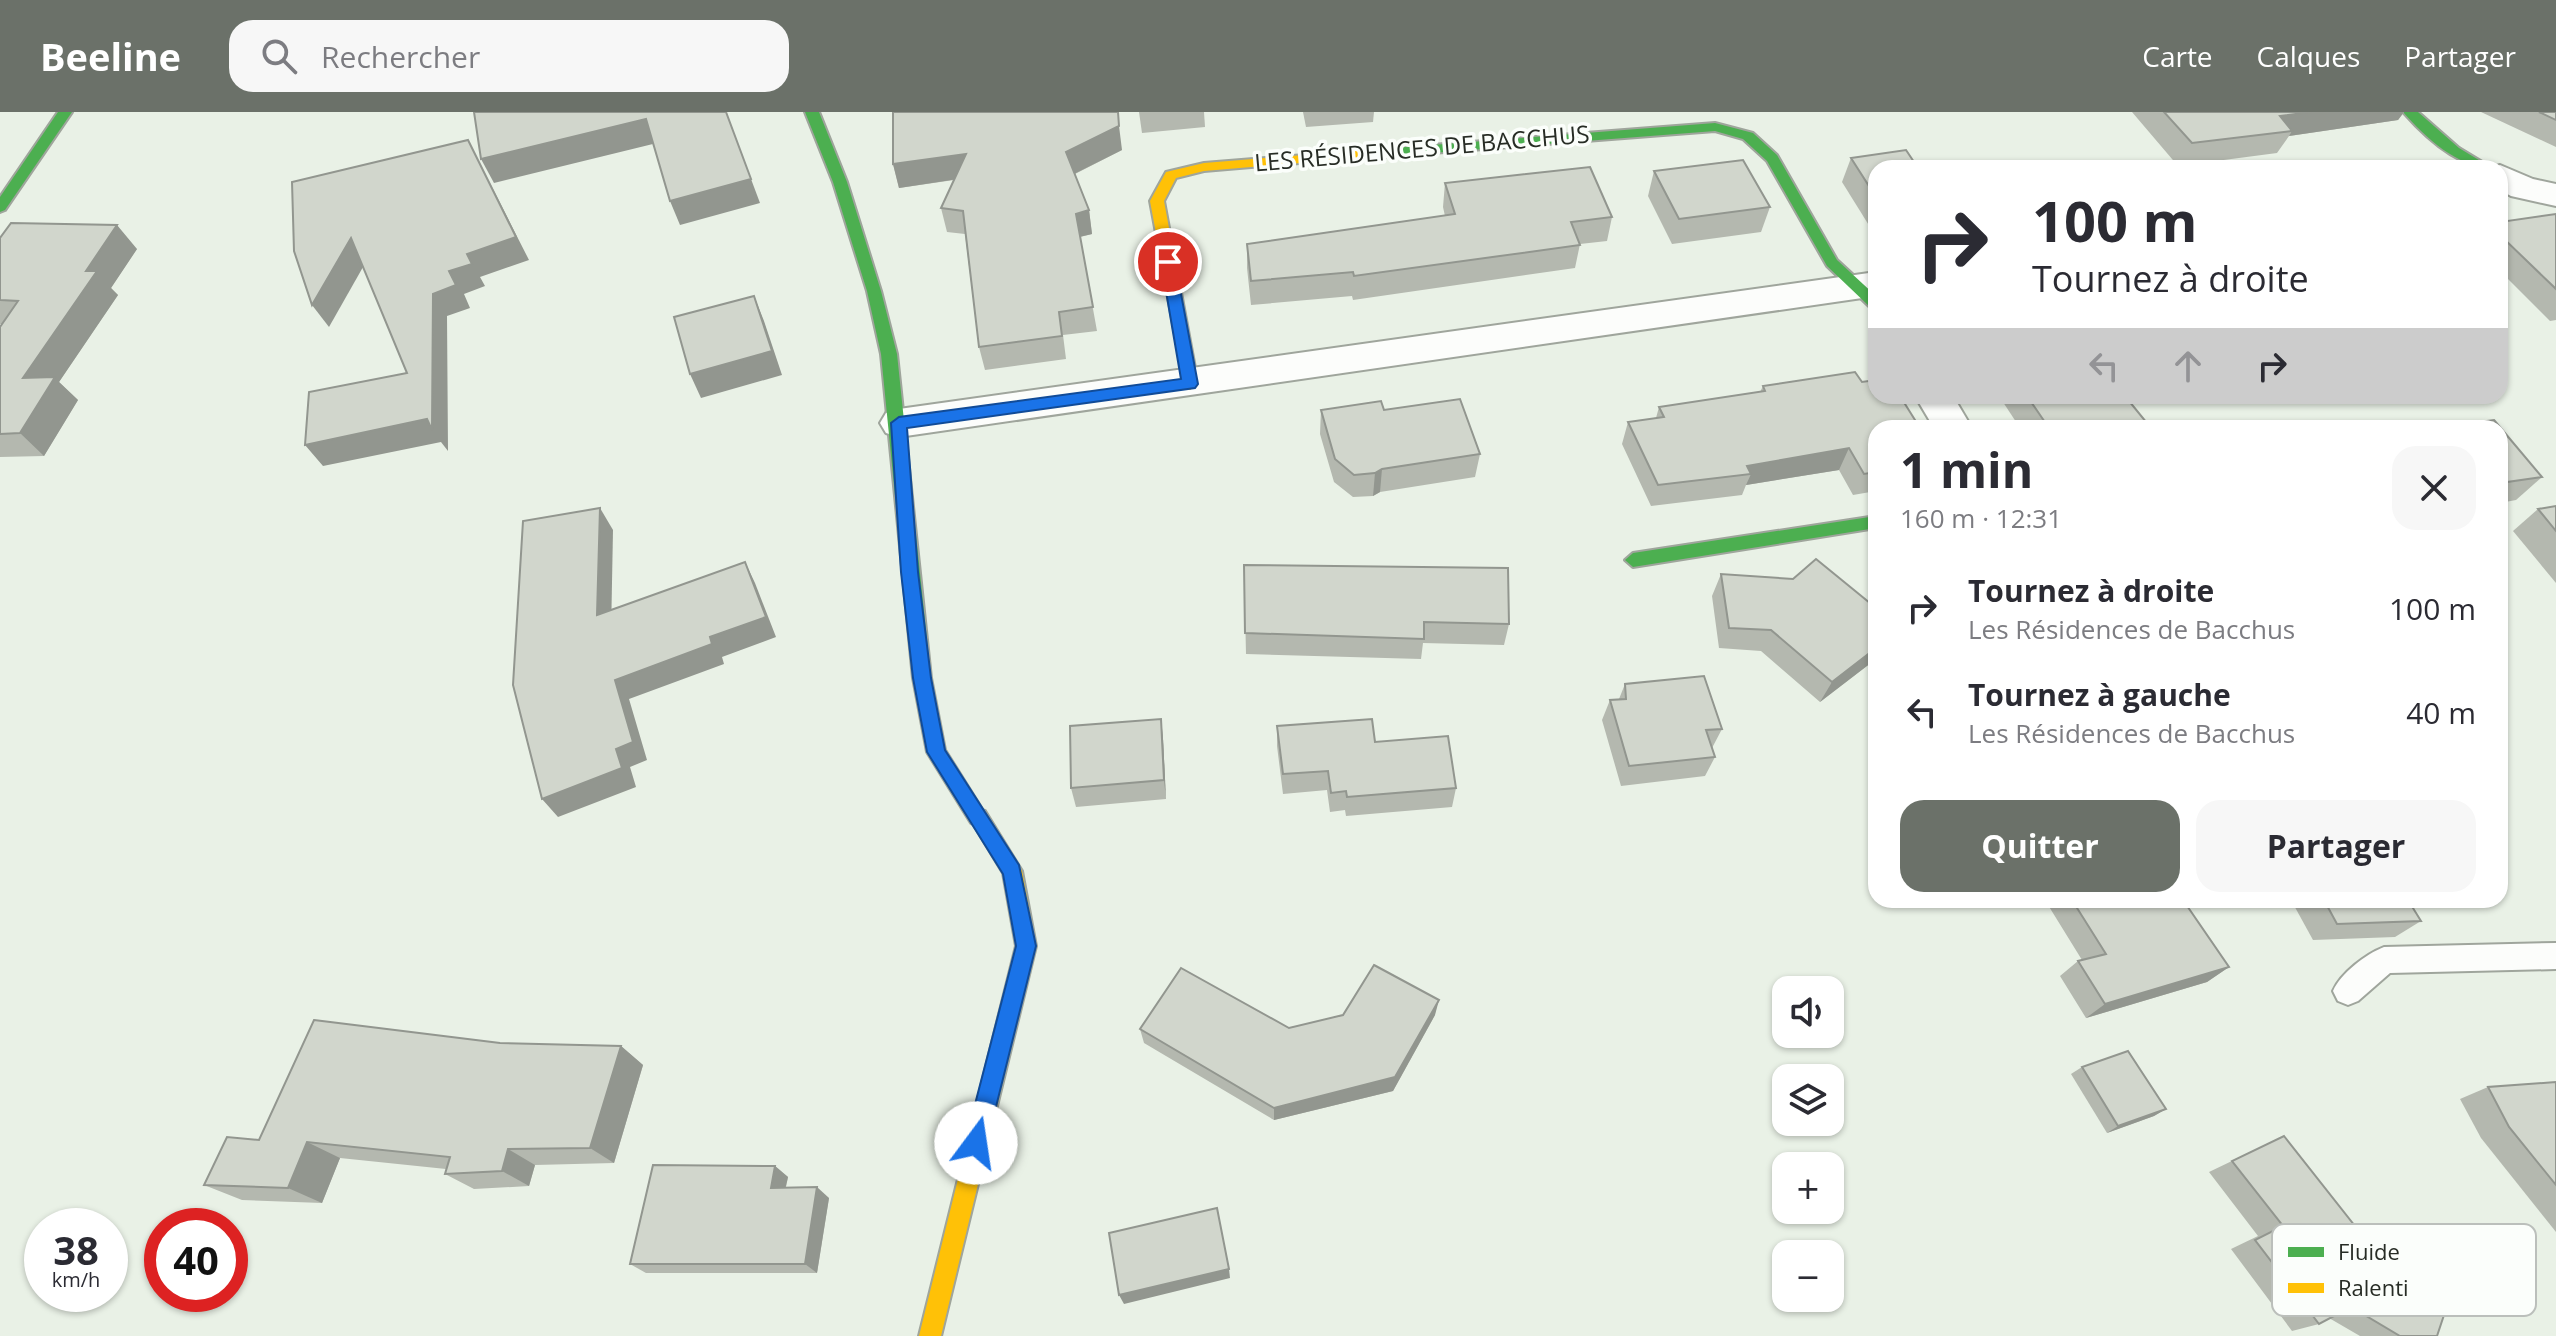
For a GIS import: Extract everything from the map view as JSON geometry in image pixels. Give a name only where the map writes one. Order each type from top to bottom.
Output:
[{"type":"street","points":[[0,207],[65,112]]},
{"type":"street","points":[[812,112],[840,182],[874,291],[889,354],[899,423],[908,560],[922,678],[936,752],[1012,871],[1026,946],[930,1336]]},
{"type":"street","points":[[2410,112],[2454,151],[2470,160]]},
{"type":"street","name":"LES RÉSIDENCES DE BACCHUS","points":[[1190,384],[1157,201],[1171,175],[1204,167],[1715,127],[1748,136],[1772,158],[1832,263],[1868,290]]},
{"type":"street","points":[[2508,180],[2523,188],[2556,195]]},
{"type":"street","name":"LES RÉSIDENCES DE BACCHUS","points":[[899,423],[1868,291]]},
{"type":"street","points":[[1633,560],[1868,523]]},
{"type":"lane","points":[[2348,991],[2384,960],[2556,956]]},
{"type":"building","points":[[474,112],[726,112],[751,179],[670,201],[646,119],[481,159]]},
{"type":"building","points":[[893,112],[1118,112],[1119,126],[1066,152],[1089,210],[1076,214],[1093,307],[1059,312],[1062,336],[979,347],[963,211],[941,208],[966,154],[893,164]]},
{"type":"building","points":[[2164,112],[2311,112],[2280,116],[2292,131],[2192,143]]},
{"type":"building","points":[[2539,112],[2556,112],[2556,120]]},
{"type":"building","points":[[468,140],[516,237],[467,254],[472,264],[449,271],[456,285],[433,294],[432,430],[427,419],[305,445],[309,392],[407,373],[351,238],[312,305],[294,251],[292,182]]},
{"type":"building","points":[[1906,150],[1913,160],[1868,160],[1868,185],[1851,158]]},
{"type":"building","points":[[1743,160],[1770,207],[1679,219],[1654,171]]},
{"type":"building","points":[[1590,167],[1612,217],[1571,222],[1580,245],[1354,276],[1353,272],[1251,281],[1247,244],[1455,214],[1445,183]]},
{"type":"building","points":[[2556,214],[2556,289],[2508,243],[2508,221]]},
{"type":"building","points":[[11,223],[117,225],[86,271],[97,271],[23,378],[55,377],[20,433],[0,434],[0,327],[18,301],[0,300],[0,238]]},
{"type":"building","points":[[754,296],[772,351],[690,374],[674,317]]},
{"type":"building","points":[[1855,372],[1862,382],[1868,381],[1868,404],[1905,404],[1915,420],[1868,420],[1868,473],[1864,474],[1849,448],[1747,466],[1751,474],[1658,485],[1628,422],[1664,417],[1659,407],[1765,391],[1763,386]]},
{"type":"building","points":[[1460,399],[1480,454],[1354,475],[1335,459],[1321,410],[1381,401],[1384,410]]},
{"type":"building","points":[[2032,404],[2132,404],[2144,420],[2044,420]]},
{"type":"building","points":[[2508,437],[2542,477],[2508,482]]},
{"type":"building","points":[[2556,506],[2556,531],[2538,509]]},
{"type":"building","points":[[600,508],[597,615],[745,562],[766,617],[710,637],[712,644],[615,680],[633,742],[616,749],[622,768],[542,799],[513,685],[523,521]]},
{"type":"building","points":[[1816,559],[1868,601],[1868,654],[1832,682],[1771,630],[1729,628],[1721,574],[1793,579]]},
{"type":"building","points":[[1244,565],[1508,568],[1509,624],[1424,622],[1424,639],[1245,633]]},
{"type":"building","points":[[1704,676],[1722,729],[1706,730],[1715,757],[1629,766],[1610,700],[1626,699],[1625,684]]},
{"type":"building","points":[[1161,719],[1164,780],[1071,788],[1070,726]]},
{"type":"building","points":[[1372,719],[1375,742],[1448,736],[1456,788],[1347,797],[1346,791],[1331,793],[1328,771],[1283,774],[1277,726]]},
{"type":"building","points":[[2077,908],[2188,908],[2229,967],[2105,1004],[2078,961],[2106,954]]},
{"type":"building","points":[[2328,908],[2413,908],[2421,921],[2337,924]]},
{"type":"building","points":[[1374,965],[1439,1000],[1395,1077],[1274,1108],[1140,1029],[1181,968],[1289,1028],[1343,1015]]},
{"type":"building","points":[[314,1020],[500,1043],[621,1046],[590,1148],[508,1149],[502,1171],[445,1174],[450,1157],[307,1142],[288,1188],[204,1185],[227,1137],[259,1140]]},
{"type":"building","points":[[2128,1051],[2166,1109],[2118,1126],[2082,1067]]},
{"type":"building","points":[[2556,1082],[2556,1185],[2509,1127],[2488,1087]]},
{"type":"building","points":[[2284,1136],[2353,1224],[2281,1224],[2232,1161]]},
{"type":"building","points":[[653,1165],[775,1166],[771,1188],[817,1187],[805,1264],[630,1264]]},
{"type":"building","points":[[1217,1208],[1229,1269],[1119,1295],[1109,1233]]},
{"type":"building","points":[[2272,1232],[2272,1262],[2255,1240]]},
{"type":"building","points":[[2313,1316],[2334,1316],[2319,1324]]},
{"type":"building","points":[[2366,1316],[2444,1316],[2437,1336],[2400,1336]]},
{"type":"traffic: fast","points":[[0,207],[65,112]]},
{"type":"traffic: fast","points":[[812,112],[840,182],[874,291],[889,354],[922,678],[936,752],[978,817]]},
{"type":"traffic: fast","points":[[2410,112],[2454,151],[2470,160]]},
{"type":"traffic: fast","points":[[1367,154],[1715,127],[1748,136],[1772,158],[1832,263],[1868,297]]},
{"type":"traffic: fast","points":[[1633,560],[1868,523]]},
{"type":"traffic: slow","points":[[1190,384],[1157,201],[1171,175],[1204,167],[1367,154]]},
{"type":"traffic: slow","points":[[930,1336],[1026,946],[1012,871],[978,817]]},
{"type":"route","points":[[976,1143],[1026,946],[1012,871],[936,752],[922,678],[910,572],[899,423],[1190,384],[1168,262]]}]
